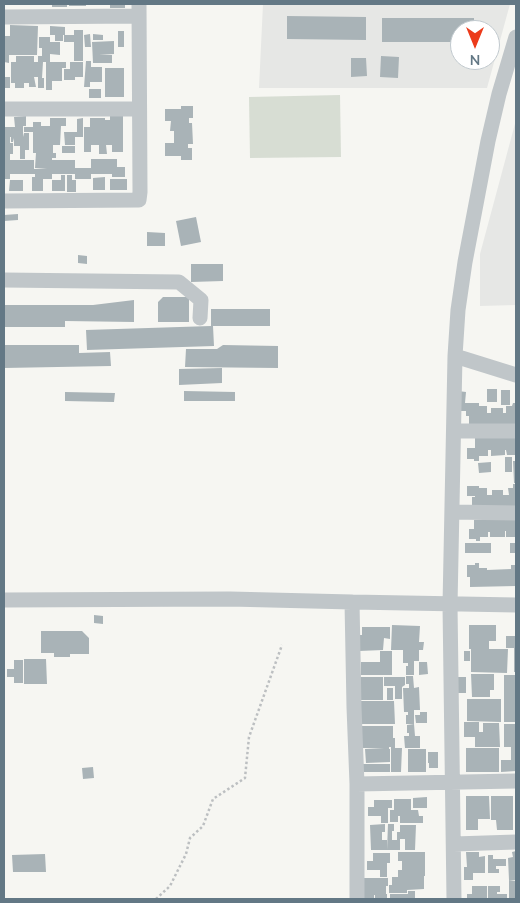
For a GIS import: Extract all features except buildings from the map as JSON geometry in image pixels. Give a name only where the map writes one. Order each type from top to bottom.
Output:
[{"type":"street","points":[[4,17],[139,10],[140,192],[139,200],[4,200]]},
{"type":"street","points":[[454,899],[450,604],[455,356],[458,310],[476,200],[488,141],[516,37]]},
{"type":"street","points":[[4,109],[139,109]]},
{"type":"street","points":[[4,280],[179,282],[201,300],[200,318]]},
{"type":"street","points":[[455,356],[516,374]]},
{"type":"street","points":[[454,431],[516,431]]},
{"type":"street","points":[[452,512],[516,512]]},
{"type":"street","points":[[4,600],[230,599],[516,605]]},
{"type":"street","points":[[352,602],[357,784],[357,899]]},
{"type":"street","points":[[357,784],[516,781]]},
{"type":"street","points":[[454,844],[516,842]]},
{"type":"path","points":[[156,899],[170,886],[186,854],[190,838],[203,826],[212,799],[246,778],[249,737],[282,645]]},
{"type":"shaded area","points":[[263,4],[510,4],[500,41],[500,20],[450,20],[450,70],[492,70],[487,88],[259,88]]},
{"type":"shaded area","points":[[340,95],[341,157],[250,158],[249,97]]},
{"type":"shaded area","points":[[516,120],[516,305],[480,306],[480,254]]}]
